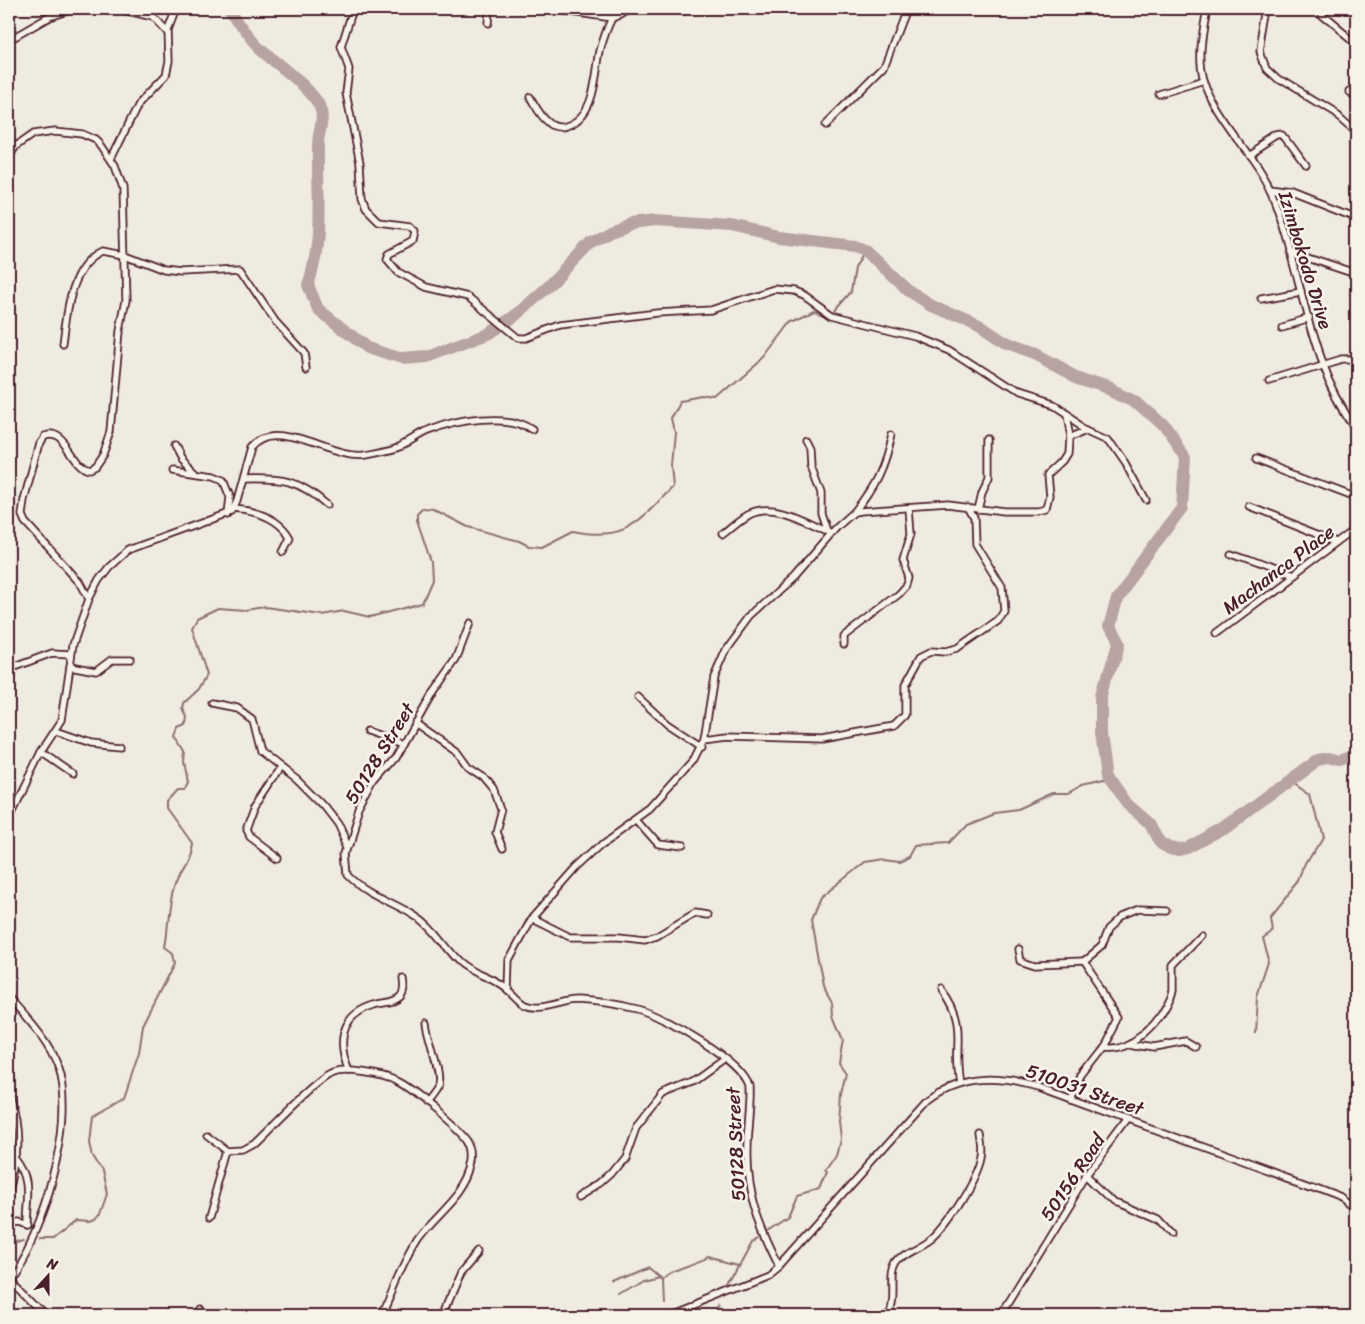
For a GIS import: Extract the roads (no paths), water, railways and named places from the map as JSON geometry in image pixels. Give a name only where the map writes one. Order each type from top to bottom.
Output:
[{"type":"street","points":[[9,40],[49,17],[73,9]]},
{"type":"street","points":[[119,9],[153,17],[168,33]]},
{"type":"street","points":[[111,160],[138,104],[166,75],[169,62],[168,33],[176,9]]},
{"type":"street","points":[[353,9],[341,47],[348,69],[346,93],[360,162],[362,199],[366,209],[379,222],[410,226],[415,231],[413,241],[389,254],[388,259],[398,272],[426,287],[468,297],[518,338],[526,338],[560,325],[657,313],[711,310],[774,289],[794,291],[804,295],[832,315],[935,343],[1017,394],[1052,405],[1088,428],[1101,433],[1113,443],[1146,500]]},
{"type":"street","points":[[488,23],[489,9]]},
{"type":"street","points":[[552,9],[612,18],[630,9]]},
{"type":"street","points":[[825,124],[884,66],[904,9]]},
{"type":"street","name":"Izimbokodo Drive","points":[[1207,9],[1200,52],[1204,80],[1212,98],[1270,190],[1323,365],[1340,403],[1356,426]]},
{"type":"street","points":[[1268,9],[1261,52],[1267,68],[1279,79],[1338,115],[1356,131]]},
{"type":"street","points":[[1322,14],[1356,43]]},
{"type":"street","points":[[530,97],[552,125],[565,126],[578,119],[589,103],[601,50],[612,18]]},
{"type":"street","points":[[1159,94],[1204,80]]},
{"type":"street","points":[[1349,92],[1356,96]]},
{"type":"street","points":[[9,157],[24,139],[34,134],[69,131],[91,137],[101,145],[111,160],[124,196],[126,300],[120,331],[120,353],[109,444],[98,465],[89,470],[81,465],[64,443],[55,438],[43,437],[39,443],[22,509],[25,522],[80,582],[89,599]]},
{"type":"street","points":[[1249,156],[1278,137],[1284,136],[1306,166]]},
{"type":"street","points":[[1270,190],[1293,193],[1356,218]]},
{"type":"street","points":[[63,344],[68,304],[79,276],[99,253],[103,251],[125,255],[164,270],[181,272],[240,269],[279,326],[304,353],[306,367]]},
{"type":"street","points":[[1290,251],[1356,273]]},
{"type":"street","points":[[1261,298],[1302,291]]},
{"type":"street","points":[[1282,325],[1309,317]]},
{"type":"street","points":[[1269,381],[1347,358],[1356,359]]},
{"type":"street","points":[[854,512],[948,505],[1004,512],[1039,512],[1046,510],[1050,497],[1048,475],[1065,458],[1068,436],[1064,413]]},
{"type":"street","points":[[9,817],[41,752],[64,716],[71,654],[89,599],[109,567],[128,550],[228,515],[234,509],[252,447],[264,437],[292,436],[322,449],[349,456],[365,455],[400,446],[427,432],[492,418],[522,422],[532,429]]},
{"type":"street","points":[[1068,436],[1088,428]]},
{"type":"street","points":[[508,990],[509,960],[532,918],[577,867],[603,843],[636,820],[659,799],[702,748],[714,677],[726,650],[751,616],[793,578],[828,533],[854,512],[876,482],[886,457],[891,434]]},
{"type":"street","points":[[806,439],[810,447],[811,466],[820,489],[821,513],[828,533]]},
{"type":"street","points":[[978,509],[982,492],[989,476],[989,440]]},
{"type":"street","points":[[174,446],[181,459],[196,473]]},
{"type":"street","points":[[1256,458],[1356,496]]},
{"type":"street","points":[[172,470],[214,476],[223,480],[230,496],[228,515]]},
{"type":"street","points":[[244,479],[274,479],[298,484],[327,505]]},
{"type":"street","points":[[704,739],[728,736],[822,739],[888,728],[899,724],[906,711],[905,685],[918,658],[931,651],[945,652],[957,649],[998,621],[1004,611],[1002,588],[975,544],[974,518],[968,507]]},
{"type":"street","points":[[1249,507],[1338,542]]},
{"type":"street","points":[[844,644],[844,636],[899,594],[907,585],[909,578],[903,560],[911,534],[909,508]]},
{"type":"street","points":[[234,509],[256,511],[286,531],[290,538],[284,552]]},
{"type":"street","points":[[723,533],[749,513],[767,510],[787,514],[828,533]]},
{"type":"street","name":"Machanca Place","points":[[1217,633],[1356,529]]},
{"type":"street","points":[[1231,554],[1291,577]]},
{"type":"street","name":"50128 Street","points":[[470,623],[456,660],[415,723],[404,744],[368,794],[359,812],[347,847],[346,870],[352,880],[376,896],[417,916],[427,924],[444,947],[460,964],[508,990],[518,1001],[532,1007],[577,1000],[638,1009],[678,1027],[742,1072],[750,1087],[746,1159],[749,1190],[761,1230],[779,1266]]},
{"type":"street","points":[[9,669],[52,653],[71,654]]},
{"type":"street","points":[[70,666],[96,670],[112,659],[130,659]]},
{"type":"street","points":[[638,697],[668,724],[702,748]]},
{"type":"street","points":[[212,703],[237,708],[247,713],[254,724],[260,751],[297,780],[327,810],[347,847]]},
{"type":"street","points":[[415,723],[458,753],[468,767],[483,777],[494,790],[501,809],[495,832],[502,848]]},
{"type":"street","points":[[56,731],[91,742],[120,746]]},
{"type":"street","points":[[367,731],[404,744]]},
{"type":"street","points":[[41,752],[73,774]]},
{"type":"street","points":[[277,858],[248,837],[246,831],[255,806],[280,768]]},
{"type":"street","points":[[636,820],[658,845],[682,848]]},
{"type":"street","points":[[1018,949],[1020,959],[1029,963],[1082,962],[1102,945],[1109,927],[1120,917],[1137,910],[1167,911]]},
{"type":"street","points":[[532,918],[570,937],[620,937],[645,940],[657,936],[695,913],[707,914]]},
{"type":"street","points":[[1132,1043],[1149,1030],[1160,1016],[1173,990],[1173,965],[1202,935]]},
{"type":"street","points":[[1070,1099],[1083,1071],[1103,1047],[1119,1017],[1082,962]]},
{"type":"street","points":[[349,1071],[341,1044],[343,1031],[354,1017],[367,1007],[392,1001],[400,997],[404,990],[403,979]]},
{"type":"street","points":[[941,990],[951,1005],[956,1022],[959,1083]]},
{"type":"street","points":[[9,998],[26,1017],[54,1056],[65,1094],[63,1129],[59,1153],[35,1229],[20,1264],[9,1277],[46,1315]]},
{"type":"street","points":[[426,1023],[429,1041],[435,1058],[438,1084],[426,1103]]},
{"type":"street","points":[[1103,1047],[1132,1043],[1154,1047],[1186,1041],[1196,1047]]},
{"type":"street","points":[[581,1197],[602,1184],[612,1175],[624,1159],[636,1128],[663,1094],[693,1082],[725,1059]]},
{"type":"street","points":[[206,1134],[228,1152],[243,1150],[254,1144],[329,1074],[349,1071],[392,1079],[426,1103],[469,1142],[473,1149],[472,1165],[467,1178],[452,1203],[419,1238],[382,1315]]},
{"type":"street","name":"510031 Street","points":[[669,1315],[768,1275],[779,1266],[927,1100],[939,1091],[959,1083],[985,1078],[1018,1081],[1070,1099],[1315,1188],[1340,1198],[1356,1209]]},
{"type":"street","points":[[9,1096],[16,1120],[17,1158],[9,1191]]},
{"type":"street","name":"50156 Road","points":[[1001,1315],[1087,1175],[1128,1120]]},
{"type":"street","points":[[888,1315],[893,1302],[892,1275],[895,1265],[904,1255],[921,1247],[933,1237],[954,1209],[980,1164],[982,1151],[980,1135]]},
{"type":"street","points":[[210,1218],[228,1152]]},
{"type":"street","points":[[17,1158],[28,1173],[30,1182],[28,1225]]},
{"type":"street","points":[[1087,1175],[1114,1201],[1158,1220],[1171,1234]]},
{"type":"street","points":[[9,1224],[19,1222],[35,1229]]},
{"type":"street","points":[[443,1315],[461,1272],[479,1251]]},
{"type":"street","points":[[200,1309],[207,1315]]},
{"type":"street","points":[[1050,1315],[1075,1315]]},
{"type":"waterway","points":[[230,9],[243,30],[255,44],[309,91],[320,107],[322,121],[318,140],[318,233],[313,268],[308,285],[318,309],[367,348],[402,359],[427,357],[488,334],[516,315],[549,286],[591,242],[610,231],[630,224],[655,221],[732,226],[779,237],[855,246],[865,250],[909,291],[931,305],[979,326],[1007,345],[1035,355],[1076,377],[1112,389],[1134,400],[1163,426],[1185,457],[1182,508],[1116,596],[1108,626],[1117,643],[1102,698],[1102,732],[1108,775],[1128,804],[1151,824],[1161,844],[1170,849],[1180,851],[1188,849],[1223,830],[1319,759],[1331,757],[1342,760],[1356,754]]},
{"type":"waterway","points":[[833,313],[851,292],[855,268],[865,250]]},
{"type":"waterway","points":[[40,1239],[53,1239],[76,1220],[90,1221],[96,1219],[100,1214],[107,1194],[102,1172],[92,1156],[89,1141],[92,1116],[124,1098],[139,1053],[143,1026],[175,963],[173,953],[165,947],[170,903],[174,886],[192,843],[167,808],[167,800],[178,788],[185,788],[188,781],[184,763],[185,752],[176,737],[179,729],[186,726],[187,717],[183,709],[184,703],[199,689],[207,675],[192,628],[197,618],[218,608],[247,610],[265,607],[322,615],[344,611],[370,617],[422,603],[432,580],[431,562],[417,520],[417,514],[423,508],[433,509],[468,527],[519,541],[529,546],[542,547],[573,531],[606,534],[630,526],[650,510],[673,487],[671,466],[674,432],[671,418],[680,401],[704,397],[717,399],[764,358],[791,322],[814,310],[830,316]]},
{"type":"waterway","points":[[1256,1033],[1258,997],[1269,964],[1262,936],[1272,929],[1270,918],[1300,881],[1306,865],[1321,840],[1310,794],[1290,780]]},
{"type":"waterway","points":[[766,1232],[788,1217],[797,1196],[821,1189],[828,1172],[826,1170],[837,1154],[841,1139],[839,1122],[841,1094],[846,1073],[839,1063],[843,1040],[833,1016],[832,1003],[823,987],[811,920],[820,898],[865,862],[885,859],[899,861],[910,856],[916,845],[948,843],[966,824],[994,813],[1019,810],[1054,794],[1069,794],[1083,786],[1104,781],[1115,783]]},
{"type":"waterway","points":[[729,1285],[753,1241],[759,1237]]},
{"type":"waterway","points":[[9,1243],[24,1239]]},
{"type":"waterway","points":[[662,1301],[661,1278],[670,1271],[710,1256],[740,1264]]},
{"type":"waterway","points":[[614,1282],[648,1267],[661,1278]]},
{"type":"waterway","points":[[621,1294],[644,1280],[659,1276]]},
{"type":"waterway","points":[[714,1315],[721,1305]]}]
